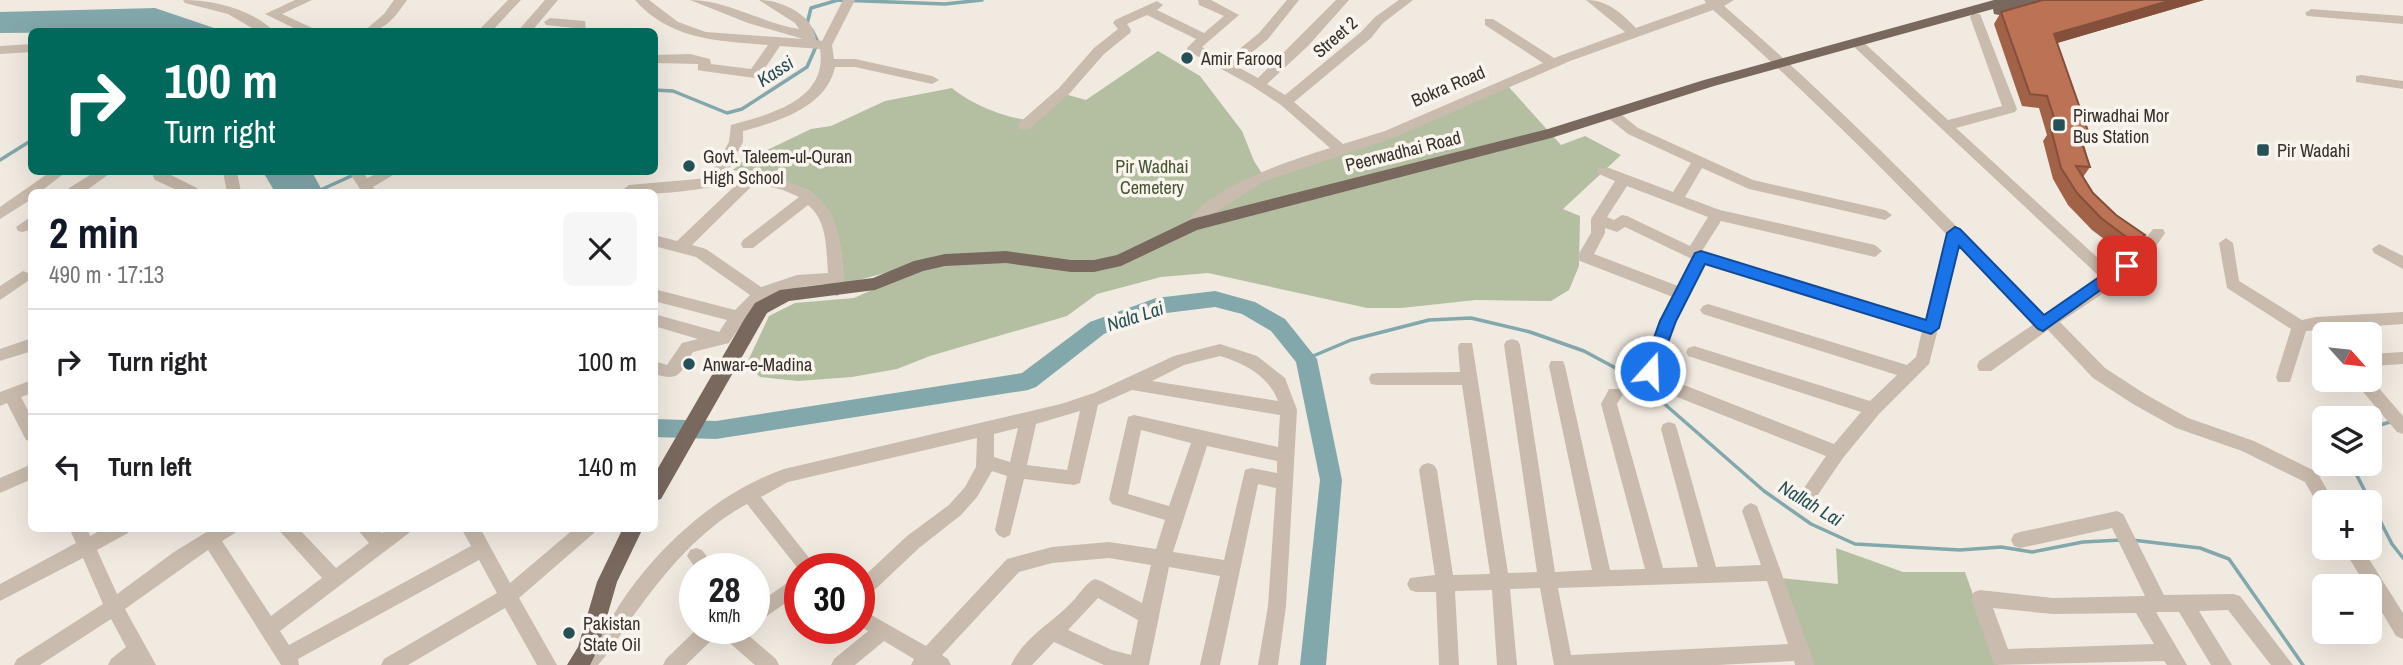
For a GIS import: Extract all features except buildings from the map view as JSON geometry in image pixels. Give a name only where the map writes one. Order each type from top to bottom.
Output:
[{"type":"main road","points":[[1859,46],[2010,0]]},
{"type":"main road","points":[[1859,46],[2037,0]]},
{"type":"main road","name":"Peerwadhai Road","points":[[658,486],[761,308],[778,298],[836,284],[875,284],[920,265],[955,259],[1006,257],[1071,266],[1094,266],[1121,260],[1192,225],[1551,134],[1615,113],[1649,109],[1859,46]]},
{"type":"main road","points":[[578,665],[587,651],[602,596],[631,532]]},
{"type":"street","points":[[188,0],[232,11],[262,28]]},
{"type":"street","points":[[305,28],[271,14],[306,0]]},
{"type":"street","points":[[374,28],[388,17],[401,0]]},
{"type":"street","points":[[487,28],[515,0]]},
{"type":"street","points":[[527,28],[552,0]]},
{"type":"street","points":[[641,0],[673,25],[705,36],[776,42],[809,39]]},
{"type":"street","points":[[696,0],[717,3],[766,25],[826,45]]},
{"type":"street","points":[[765,0],[800,20],[809,39]]},
{"type":"street","points":[[1205,0],[1203,2],[1233,15],[1193,48],[1286,102],[1340,149]]},
{"type":"street","points":[[1227,66],[1245,54],[1285,15],[1293,0]]},
{"type":"street","points":[[1259,84],[1303,43],[1343,0]]},
{"type":"street","name":"Street 2","points":[[1286,102],[1379,20],[1407,0]]},
{"type":"street","points":[[1592,0],[1615,15],[1634,33]]},
{"type":"street","points":[[714,183],[737,142],[736,128],[763,122],[806,99],[817,89],[827,74],[826,45],[847,2]]},
{"type":"street","points":[[1718,2],[2099,373],[2182,423],[2248,446],[2311,477],[2318,490]]},
{"type":"street","name":"Bokra Road","points":[[1192,225],[1200,215],[1258,178],[1390,134],[1553,63],[1718,2]]},
{"type":"street","points":[[1024,127],[1064,91],[1099,51],[1125,30],[1119,23],[1152,4],[1204,38]]},
{"type":"street","points":[[2311,13],[2403,20]]},
{"type":"street","points":[[1944,126],[2010,109],[1976,17]]},
{"type":"street","points":[[550,22],[581,24],[580,28]]},
{"type":"street","points":[[1489,22],[1553,63]]},
{"type":"street","points":[[754,74],[776,42]]},
{"type":"street","points":[[1859,46],[2111,279]]},
{"type":"street","points":[[0,50],[28,48]]},
{"type":"street","points":[[658,59],[690,58],[705,62],[703,67],[776,78]]},
{"type":"street","points":[[828,63],[855,63],[932,80]]},
{"type":"street","points":[[2361,79],[2403,85]]},
{"type":"street","points":[[1615,113],[1633,131],[1749,184],[1885,215]]},
{"type":"street","points":[[1676,199],[1700,161]]},
{"type":"street","points":[[1604,171],[1717,215],[1875,251]]},
{"type":"street","points":[[36,189],[56,175]]},
{"type":"street","points":[[79,189],[100,175]]},
{"type":"street","points":[[363,181],[382,175]]},
{"type":"street","points":[[641,189],[714,183],[741,175],[788,186],[819,206],[832,231],[836,256],[836,284],[784,284],[760,294],[737,317],[723,339],[688,347],[671,372],[658,368]]},
{"type":"street","points":[[160,176],[186,189]]},
{"type":"street","points":[[680,247],[752,178]]},
{"type":"street","points":[[1624,179],[1598,219],[1598,233],[1585,257],[1682,294]]},
{"type":"street","points":[[0,214],[28,194]]},
{"type":"street","points":[[748,244],[808,197]]},
{"type":"street","points":[[1650,371],[1668,321],[1717,215]]},
{"type":"street","points":[[1598,219],[1617,227],[1622,220],[1697,255],[1931,328]]},
{"type":"street","points":[[1811,491],[1837,453],[1873,409],[1923,360],[1955,233]]},
{"type":"street","points":[[1985,366],[2111,279],[2142,253],[2158,233]]},
{"type":"street","points":[[658,241],[701,253],[760,294]]},
{"type":"street","points":[[2226,243],[2232,284],[2312,327]]},
{"type":"street","points":[[2379,249],[2403,263]]},
{"type":"street","points":[[0,294],[23,277]]},
{"type":"street","points":[[658,296],[737,317]]},
{"type":"street","points":[[1708,310],[1909,372]]},
{"type":"street","points":[[2367,322],[2403,318]]},
{"type":"street","points":[[658,321],[723,339]]},
{"type":"street","points":[[2284,377],[2312,331]]},
{"type":"street","points":[[0,355],[28,345]]},
{"type":"street","points":[[1512,345],[1563,664],[1803,659],[1751,511]]},
{"type":"street","points":[[1466,347],[1500,581],[1507,665]]},
{"type":"street","points":[[585,665],[605,644],[634,599],[690,535],[716,512],[748,493],[783,476],[818,466],[986,431],[1090,402],[1134,384],[1180,360],[1220,350],[1251,360],[1279,383],[1289,410],[1277,606],[1268,665]]},
{"type":"street","points":[[1694,352],[1873,409]]},
{"type":"street","points":[[2382,359],[2403,358]]},
{"type":"street","points":[[1557,366],[1603,578]]},
{"type":"street","points":[[1377,379],[1469,378]]},
{"type":"street","points":[[1134,384],[1289,410]]},
{"type":"street","points":[[28,388],[6,397],[28,429]]},
{"type":"street","points":[[1678,390],[1837,453]]},
{"type":"street","points":[[2372,392],[2397,421]]},
{"type":"street","points":[[1615,394],[1609,404],[1656,577]]},
{"type":"street","points":[[985,461],[1015,471],[1074,478],[1090,402]]},
{"type":"street","points":[[1004,530],[1028,419]]},
{"type":"street","points":[[1175,515],[1118,499],[1134,422],[1285,457]]},
{"type":"street","points":[[1670,429],[1709,575]]},
{"type":"street","points":[[875,578],[913,542],[955,510],[980,481],[985,461],[986,431]]},
{"type":"street","points":[[1051,631],[1110,659],[1137,665],[1163,557],[1201,438]]},
{"type":"street","points":[[1428,470],[1445,583],[1449,665]]},
{"type":"street","points":[[0,486],[28,473]]},
{"type":"street","points":[[1210,665],[1251,475],[1284,482]]},
{"type":"street","points":[[748,493],[796,553]]},
{"type":"street","points":[[2020,540],[2117,519],[2128,540],[2149,603],[2173,659],[2003,662],[1980,598],[2053,606],[2149,603],[2183,602],[2233,602],[2283,665]]},
{"type":"street","points":[[80,532],[141,658],[118,665]]},
{"type":"street","points":[[0,593],[115,532]]},
{"type":"street","points":[[24,665],[222,532]]},
{"type":"street","points":[[290,532],[335,579]]},
{"type":"street","points":[[369,532],[381,544]]},
{"type":"street","points":[[268,629],[398,532]]},
{"type":"street","points":[[391,665],[508,596],[583,532]]},
{"type":"street","points":[[211,539],[288,661],[476,536],[547,665]]},
{"type":"street","points":[[875,626],[930,662],[1013,565],[1052,555],[1109,550],[1229,569]]},
{"type":"street","points":[[2359,560],[2403,630]]},
{"type":"street","points":[[1416,584],[1771,573]]},
{"type":"street","points":[[1021,665],[1095,587],[1148,616]]},
{"type":"street","points":[[770,605],[784,594]]},
{"type":"street","points":[[2183,602],[2222,665]]},
{"type":"street","points":[[841,665],[883,631]]},
{"type":"street","points":[[673,665],[695,644]]},
{"type":"street","points":[[747,644],[769,665]]},
{"type":"green space","name":"Pir Wadhai Cemetery","points":[[1158,51],[1200,76],[1242,131],[1254,161],[1265,178],[1507,85],[1561,145],[1585,136],[1621,155],[1563,209],[1580,216],[1579,266],[1569,290],[1551,301],[1476,300],[1401,308],[1367,308],[1208,273],[1161,277],[1097,294],[1067,316],[930,356],[897,369],[852,377],[798,381],[760,377],[747,363],[769,316],[795,303],[854,298],[948,256],[844,284],[836,227],[822,203],[812,193],[798,186],[733,170],[742,162],[811,129],[831,126],[885,101],[952,88],[988,109],[1028,120],[1061,93],[1086,100]]},
{"type":"green space","points":[[1836,548],[1903,572],[1965,572],[1998,665],[1806,665],[1772,577],[1838,584]]},
{"type":"water","points":[[155,8],[214,28],[28,28],[28,33],[0,33],[0,12]]},
{"type":"water","points":[[265,175],[314,175],[321,189],[273,189]]},
{"type":"waterway","name":"Kassi","points":[[807,24],[811,8],[838,0],[945,4],[982,0]]},
{"type":"waterway","name":"Kassi","points":[[658,90],[673,91],[727,113],[742,109],[807,67],[818,42],[812,30]]},
{"type":"waterway","points":[[0,160],[28,142]]},
{"type":"waterway","name":"Kassi","points":[[323,189],[353,175]]},
{"type":"waterway","name":"Nala Lai","points":[[658,428],[716,430],[1028,381],[1097,328],[1156,306],[1215,299],[1248,308],[1278,325],[1306,359],[1331,480],[1313,665]]},
{"type":"waterway","name":"Nallah Lai","points":[[1306,359],[1351,340],[1429,320],[1471,318],[1530,332],[1584,351],[1636,379],[1764,491],[1811,524],[1855,544],[1960,550],[2001,547],[2032,552],[2083,542],[2121,540]]},
{"type":"waterway","name":"Nallah Lai","points":[[2382,424],[2390,422]]},
{"type":"waterway","name":"Nallah Lai","points":[[2357,476],[2392,544],[2403,558]]},
{"type":"waterway","name":"Nallah Lai","points":[[2132,540],[2200,548],[2229,559],[2303,665]]},
{"type":"place","name":"Amir Farooq","points":[[1187,58]]},
{"type":"place","name":"Pirwadhai Mor Bus Station","points":[[2059,125]]},
{"type":"place","name":"Pir Wadahi","points":[[2263,150]]},
{"type":"place","name":"Govt. Taleem-ul-Quran High School","points":[[689,166]]},
{"type":"place","name":"Anwar-e-Madina","points":[[689,364]]},
{"type":"place","name":"Pakistan State Oil","points":[[569,633]]},
{"type":"route","points":[[1650,371],[1668,321],[1701,257],[1931,328],[1955,233],[2043,324],[2127,266]]}]
